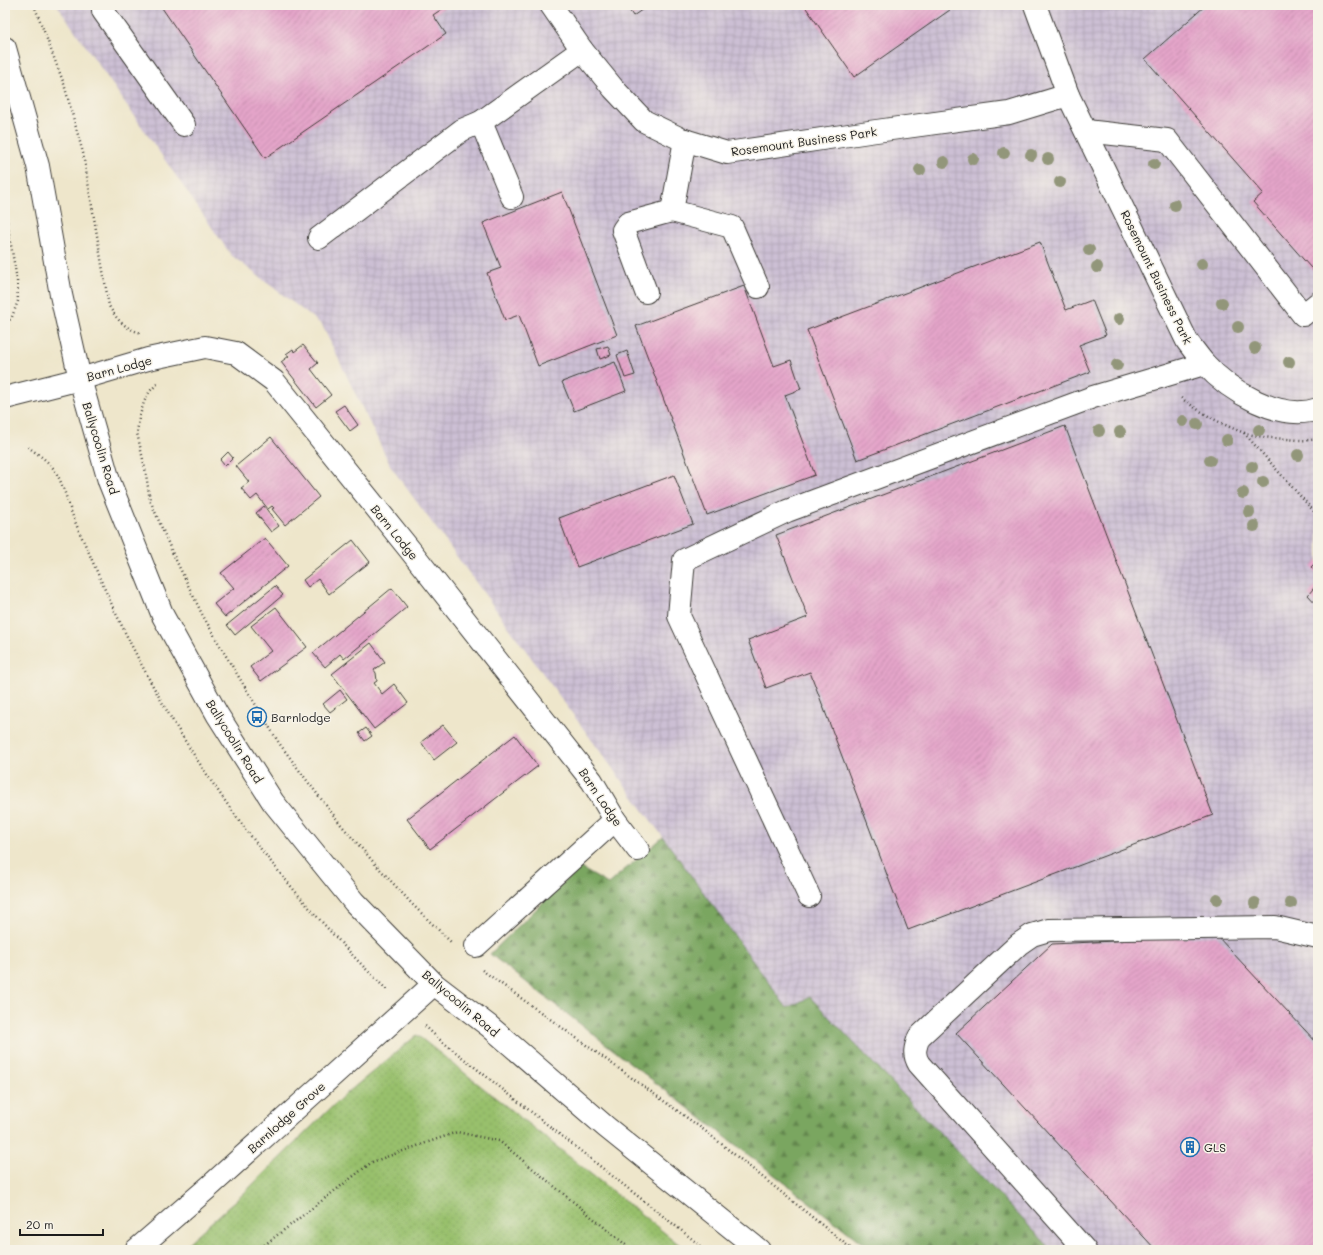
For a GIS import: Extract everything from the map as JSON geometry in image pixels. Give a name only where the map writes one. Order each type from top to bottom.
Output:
[{"type":"street","points":[[103,5],[103,11],[184,125]]},
{"type":"street","name":"Rosemount Business Park","points":[[551,5],[582,50],[613,88],[644,121],[685,140],[727,154],[869,132],[1009,113],[1068,95]]},
{"type":"street","name":"Rosemount Business Park","points":[[1034,5],[1068,95],[1187,341],[1204,364],[1221,380],[1240,393],[1265,406],[1287,412],[1313,411],[1318,409]]},
{"type":"street","name":"Ballycoolin Road","points":[[5,48],[38,166],[61,294],[80,379],[110,481],[163,616],[217,714],[273,802],[354,902],[434,984],[489,1026],[606,1127],[759,1250]]},
{"type":"street","points":[[319,238],[462,130],[481,122],[582,50]]},
{"type":"street","points":[[481,122],[512,197]]},
{"type":"street","points":[[1086,131],[1167,140],[1303,315],[1318,303]]},
{"type":"street","points":[[672,211],[685,140]]},
{"type":"street","points":[[646,292],[623,230],[628,223],[672,211],[732,228],[758,287]]},
{"type":"street","name":"Barn Lodge","points":[[5,398],[80,379],[148,359],[205,348],[236,353],[274,381],[592,781],[615,820],[638,850]]},
{"type":"street","points":[[809,896],[679,616],[684,560],[787,510],[1093,397],[1204,364]]},
{"type":"street","points":[[477,956],[615,820]]},
{"type":"street","points":[[1085,1250],[919,1064],[915,1058],[919,1037],[1019,944],[1032,935],[1049,930],[1275,927],[1318,937]]},
{"type":"street","name":"Barnlodge Grove","points":[[136,1250],[210,1186],[434,984]]},
{"type":"path","points":[[34,5],[64,84],[83,153],[109,306],[122,324],[131,330],[141,333],[148,333]]},
{"type":"path","points":[[5,210],[17,280],[18,301],[12,317],[5,326]]},
{"type":"path","points":[[160,381],[150,391],[144,402],[138,418],[137,433],[150,500],[172,552],[202,614],[223,652],[279,743],[308,782],[342,826],[382,871],[413,905],[455,946]]},
{"type":"path","points":[[1243,433],[1318,516]]},
{"type":"path","points":[[477,956],[704,1130],[853,1250]]},
{"type":"path","points":[[258,1250],[372,1162],[457,1132],[499,1141],[632,1250]]},
{"type":"shaded area","points":[[57,5],[1318,5],[1318,1250],[1052,1250],[810,997],[787,1008],[391,467],[322,325],[231,255]]},
{"type":"green space","points":[[663,837],[787,1008],[810,997],[1052,1250],[871,1250],[490,954],[579,867],[608,884]]},
{"type":"green space","points":[[417,1035],[686,1250],[180,1250],[242,1195],[341,1098]]},
{"type":"building","points":[[160,5],[443,5],[445,7],[433,15],[446,34],[265,158]]},
{"type":"building","points":[[626,5],[649,5],[633,16]]},
{"type":"building","points":[[804,5],[957,5],[854,77]]},
{"type":"building","points":[[1206,5],[1314,5],[1318,9],[1318,276],[1253,202],[1263,193],[1145,59]]},
{"type":"building","points":[[562,192],[617,335],[538,366],[519,315],[505,320],[487,273],[501,268],[483,223]]},
{"type":"building","points":[[1040,242],[1066,310],[1092,300],[1106,335],[1079,345],[1090,372],[857,460],[807,330]]},
{"type":"building","points":[[744,286],[774,366],[791,360],[801,389],[785,395],[815,475],[707,515],[636,326]]},
{"type":"building","points":[[303,345],[318,363],[311,369],[331,395],[316,407],[281,362],[289,356],[286,354],[293,349],[294,352]]},
{"type":"building","points":[[608,346],[611,355],[600,359],[597,349]]},
{"type":"building","points":[[627,351],[635,375],[625,378],[617,355]]},
{"type":"building","points":[[615,362],[626,391],[574,411],[562,382]]},
{"type":"building","points":[[344,405],[358,425],[350,431],[335,411]]},
{"type":"building","points":[[1065,426],[1213,815],[908,930],[810,672],[766,688],[748,640],[808,617],[776,535]]},
{"type":"building","points":[[271,437],[319,497],[285,525],[272,509],[274,508],[272,506],[268,509],[257,495],[251,500],[241,488],[249,482],[236,466]]},
{"type":"building","points":[[228,452],[233,458],[225,466],[220,460]]},
{"type":"building","points":[[674,475],[693,524],[577,567],[559,518]]},
{"type":"building","points":[[264,506],[279,526],[271,532],[256,513]]},
{"type":"building","points":[[265,538],[288,566],[225,617],[214,604],[234,588],[221,573]]},
{"type":"building","points":[[353,540],[370,562],[329,594],[318,579],[308,587],[303,580]]},
{"type":"building","points":[[1318,560],[1318,574],[1311,567]]},
{"type":"building","points":[[1318,583],[1318,606],[1308,595]]},
{"type":"building","points":[[275,586],[283,595],[235,635],[227,625]]},
{"type":"building","points":[[392,588],[407,607],[344,659],[340,654],[325,667],[313,653]]},
{"type":"building","points":[[276,607],[307,647],[261,681],[250,667],[271,651],[251,626]]},
{"type":"building","points":[[371,643],[385,662],[374,670],[377,681],[374,683],[382,694],[394,684],[408,703],[374,729],[332,674]]},
{"type":"building","points":[[340,690],[347,699],[330,712],[323,704]]},
{"type":"building","points":[[443,725],[457,742],[434,760],[421,742]]},
{"type":"building","points":[[366,728],[372,736],[365,741],[359,733]]},
{"type":"building","points":[[515,735],[538,766],[430,849],[407,819]]},
{"type":"building","name":"GLS","points":[[1217,936],[1318,1044],[1318,1250],[1156,1250],[956,1033],[1052,944]]},
{"type":"place","name":"Barnlodge","points":[[257,717]]},
{"type":"place","name":"GLS","points":[[1190,1147]]}]
